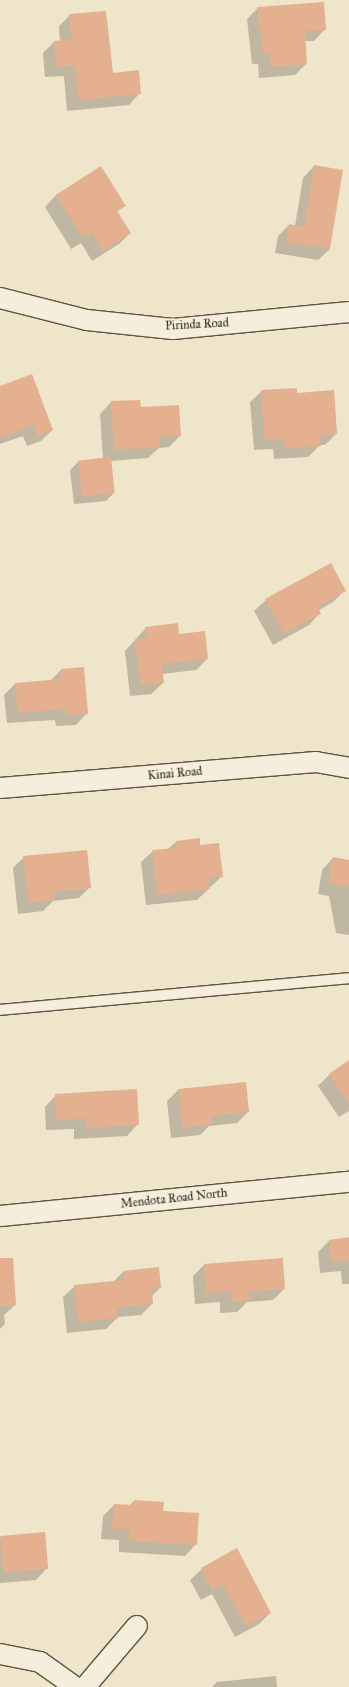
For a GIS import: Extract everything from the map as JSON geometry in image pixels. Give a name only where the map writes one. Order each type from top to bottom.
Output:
[{"type":"street","name":"Pirinda Road","points":[[0,298],[87,320],[174,329],[349,312]]},
{"type":"street","name":"Kinai Road","points":[[0,788],[316,762],[349,768]]},
{"type":"street","name":"Mendota Road North","points":[[0,1216],[349,1182]]},
{"type":"street","points":[[85,1687],[138,1626]]},
{"type":"street","points":[[0,1654],[40,1662],[75,1687]]},
{"type":"lane","points":[[0,1010],[349,978]]},
{"type":"building","points":[[324,2],[326,30],[305,31],[307,64],[270,67],[269,53],[263,54],[257,7]]},
{"type":"building","points":[[106,11],[113,73],[139,70],[141,94],[78,100],[75,65],[56,67],[54,41],[72,39],[69,14]]},
{"type":"building","points":[[314,165],[343,170],[330,249],[286,242],[289,224],[304,227]]},
{"type":"building","points":[[101,166],[126,206],[117,211],[131,233],[103,251],[92,233],[83,238],[56,195]]},
{"type":"building","points":[[32,374],[53,430],[38,436],[34,425],[0,438],[0,386]]},
{"type":"building","points":[[297,388],[297,393],[334,390],[337,434],[320,435],[321,446],[285,448],[284,439],[265,440],[261,390]]},
{"type":"building","points":[[140,400],[141,407],[179,405],[181,436],[160,437],[160,447],[114,450],[111,401]]},
{"type":"building","points":[[111,457],[115,493],[82,496],[78,460]]},
{"type":"building","points":[[331,563],[346,591],[318,607],[321,614],[284,634],[265,599]]},
{"type":"building","points":[[178,623],[179,634],[205,631],[208,659],[162,664],[164,683],[141,685],[135,639],[147,637],[145,627]]},
{"type":"building","points":[[84,667],[88,714],[67,715],[66,709],[18,713],[15,683],[61,679],[61,669]]},
{"type":"building","points":[[200,838],[200,845],[219,843],[223,877],[209,878],[210,889],[157,895],[152,850],[177,848],[176,841]]},
{"type":"building","points":[[87,850],[91,888],[54,892],[55,900],[29,903],[23,856]]},
{"type":"building","points":[[333,857],[349,860],[349,887],[328,883]]},
{"type":"building","points":[[349,1060],[349,1104],[329,1074]]},
{"type":"building","points":[[246,1082],[249,1112],[211,1116],[212,1124],[182,1128],[178,1089]]},
{"type":"building","points":[[137,1089],[139,1125],[85,1128],[85,1118],[57,1120],[55,1094]]},
{"type":"building","points":[[349,1237],[349,1261],[331,1262],[329,1240]]},
{"type":"building","points":[[0,1258],[13,1258],[16,1305],[0,1306]]},
{"type":"building","points":[[283,1258],[285,1289],[249,1292],[249,1301],[231,1302],[230,1291],[206,1293],[204,1264]]},
{"type":"building","points":[[159,1267],[161,1288],[152,1289],[153,1304],[117,1308],[118,1318],[78,1322],[74,1285],[124,1280],[123,1271]]},
{"type":"building","points":[[134,1500],[164,1502],[163,1511],[199,1513],[197,1545],[129,1541],[130,1529],[112,1529],[114,1504],[134,1505]]},
{"type":"building","points":[[45,1532],[48,1569],[3,1573],[0,1536]]},
{"type":"building","points":[[237,1548],[271,1613],[246,1626],[223,1584],[212,1590],[201,1568]]}]
